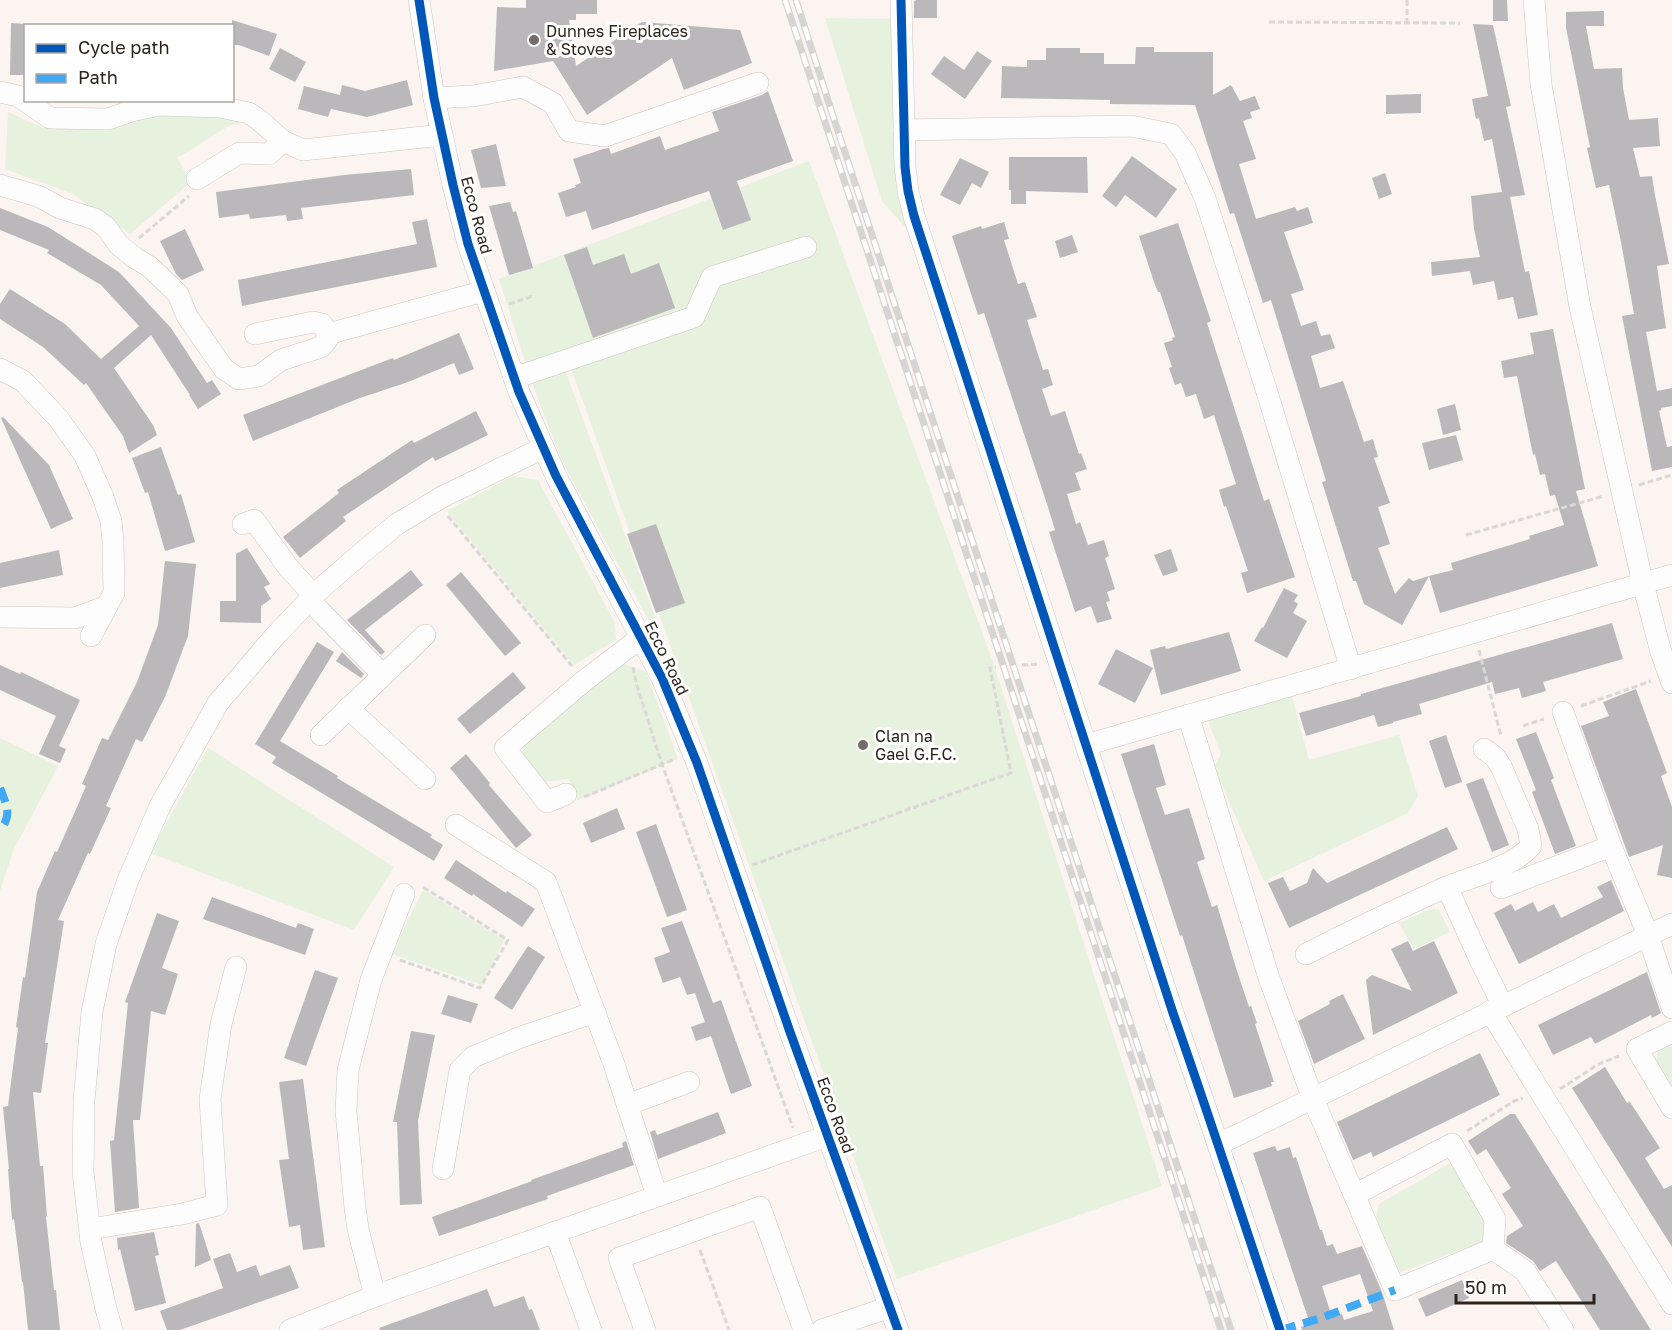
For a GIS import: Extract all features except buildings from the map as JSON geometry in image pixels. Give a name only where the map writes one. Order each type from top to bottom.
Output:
[{"type":"street","name":"Ecco Road","points":[[419,0],[434,98],[468,244],[514,378],[543,448],[635,644],[662,678],[692,752],[898,1330]]},
{"type":"street","points":[[901,0],[905,167],[914,216],[1173,1013],[1280,1330]]},
{"type":"street","points":[[1534,0],[1541,84],[1580,307],[1643,584],[1670,679]]},
{"type":"street","points":[[434,98],[473,96],[523,87],[553,103],[569,131],[604,136],[758,83]]},
{"type":"street","points":[[0,92],[18,96],[24,100]]},
{"type":"street","points":[[27,102],[50,118],[108,119],[159,105],[220,106],[249,113],[283,141],[303,150],[442,135]]},
{"type":"street","points":[[904,130],[1131,126],[1171,134],[1185,153],[1205,198],[1351,669]]},
{"type":"street","points":[[197,179],[239,153],[269,154],[283,141]]},
{"type":"street","points":[[0,185],[38,196],[60,208],[95,219],[106,227],[119,245],[150,267],[178,294],[187,316],[224,369],[239,379],[259,376],[281,360],[321,347],[327,340],[328,334],[322,324],[313,322],[255,334]]},
{"type":"street","points":[[514,378],[694,317],[712,277],[806,247]]},
{"type":"street","points":[[328,334],[487,300]]},
{"type":"street","points":[[0,369],[23,381],[58,418],[85,456],[103,497],[111,521],[114,593],[91,636]]},
{"type":"street","points":[[112,1330],[90,1229],[83,1172],[84,1101],[92,1012],[106,944],[128,880],[160,806],[218,703],[275,636],[312,598],[397,524],[435,501],[543,448]]},
{"type":"street","points":[[243,524],[254,520],[312,598],[383,675]]},
{"type":"street","points":[[1086,745],[1672,575]]},
{"type":"street","points":[[0,617],[75,618],[107,606]]},
{"type":"street","points":[[321,735],[425,635]]},
{"type":"street","points":[[566,794],[548,802],[505,748],[584,681],[635,644]]},
{"type":"street","points":[[348,708],[425,778]]},
{"type":"street","points":[[1563,712],[1611,846],[1648,935],[1672,1008]]},
{"type":"street","points":[[1188,714],[1268,975],[1313,1098],[1395,1290],[1493,1249]]},
{"type":"street","points":[[1306,954],[1373,920],[1499,867],[1524,854],[1531,846],[1528,829],[1495,757],[1494,745]]},
{"type":"street","points":[[456,825],[546,882],[595,1012],[657,1196]]},
{"type":"street","points":[[1501,888],[1611,846]]},
{"type":"street","points":[[1447,887],[1480,960],[1496,1009],[1672,1304]]},
{"type":"street","points":[[375,1296],[354,1208],[346,1111],[348,1070],[371,980],[404,894]]},
{"type":"street","points":[[1219,1144],[1672,924]]},
{"type":"street","points":[[90,1229],[182,1214],[217,1205],[210,1099],[221,1024],[236,967]]},
{"type":"street","points":[[443,1169],[460,1070],[472,1057],[521,1037],[595,1012]]},
{"type":"street","points":[[1672,1032],[1636,1049],[1672,1108]]},
{"type":"street","points":[[627,1105],[689,1082]]},
{"type":"street","points":[[300,1328],[375,1296],[827,1136]]},
{"type":"street","points":[[1353,1195],[1452,1144],[1495,1219],[1493,1249]]},
{"type":"street","points":[[645,1330],[619,1258],[760,1208],[804,1330]]},
{"type":"street","points":[[555,1232],[591,1330]]},
{"type":"street","points":[[1493,1249],[1525,1271],[1563,1330]]},
{"type":"street","points":[[822,1330],[890,1306]]},
{"type":"path","points":[[1407,0],[1407,22]]},
{"type":"path","points":[[1269,22],[1460,23]]},
{"type":"path","points":[[128,252],[142,236],[195,191],[197,179]]},
{"type":"path","points":[[487,300],[533,296]]},
{"type":"path","points":[[1466,535],[1672,475]]},
{"type":"path","points":[[435,501],[584,681]]},
{"type":"path","points":[[1475,632],[1499,731],[1494,745]]},
{"type":"path","points":[[635,644],[636,683],[662,764],[799,1146]]},
{"type":"path","points":[[734,871],[1011,772],[990,668],[996,667]]},
{"type":"path","points":[[1523,726],[1670,679]]},
{"type":"path","points":[[566,794],[570,803],[692,752]]},
{"type":"path","points":[[381,953],[480,988],[508,940],[423,887],[404,894]]},
{"type":"path","points":[[693,1232],[729,1330]]},
{"type":"green space","points":[[825,18],[893,19],[897,183],[907,229],[882,201]]},
{"type":"green space","points":[[169,111],[244,121],[229,126],[177,158],[191,182],[130,234],[73,194],[5,169],[8,112],[43,128],[117,128],[140,116]]},
{"type":"green space","name":"Clan na Gael G.F.C.","points":[[809,161],[993,662],[1162,1186],[897,1279],[571,368],[565,370],[672,663],[562,461],[531,380],[499,279]]},
{"type":"green space","points":[[513,476],[538,480],[615,623],[616,640],[574,665],[447,511]]},
{"type":"green space","points":[[618,662],[646,672],[678,759],[578,800],[568,779],[544,782],[522,753],[525,744]]},
{"type":"green space","points":[[1292,696],[1309,760],[1399,735],[1418,796],[1408,813],[1264,881],[1214,767],[1221,754],[1208,721]]},
{"type":"green space","points":[[0,738],[58,766],[14,849],[0,891]]},
{"type":"green space","points":[[208,748],[394,867],[354,930],[150,853]]},
{"type":"green space","points":[[423,890],[504,940],[482,985],[392,954]]},
{"type":"green space","points":[[1431,909],[1439,910],[1450,932],[1414,949],[1399,923]]},
{"type":"green space","points":[[1672,1042],[1672,1089],[1656,1065],[1658,1050]]},
{"type":"green space","points":[[1452,1162],[1488,1222],[1482,1242],[1398,1273],[1376,1219],[1379,1204]]},
{"type":"railway","points":[[785,0],[1221,1330]]},
{"type":"railway","points":[[796,0],[1231,1330]]},
{"type":"marked path","points":[[0,788],[7,814],[0,830]]},
{"type":"marked path","points":[[1281,1330],[1321,1318],[1395,1290]]},
{"type":"cycle path","points":[[419,0],[434,98],[468,244],[519,392],[556,476],[662,678],[697,763],[790,1032],[898,1330]]},
{"type":"cycle path","points":[[901,0],[905,167],[914,216],[1173,1013],[1280,1330]]},
{"type":"place","name":"Dunnes Fireplaces & Stoves","points":[[534,40]]},
{"type":"place","name":"Clan na Gael G.F.C.","points":[[863,745]]}]
